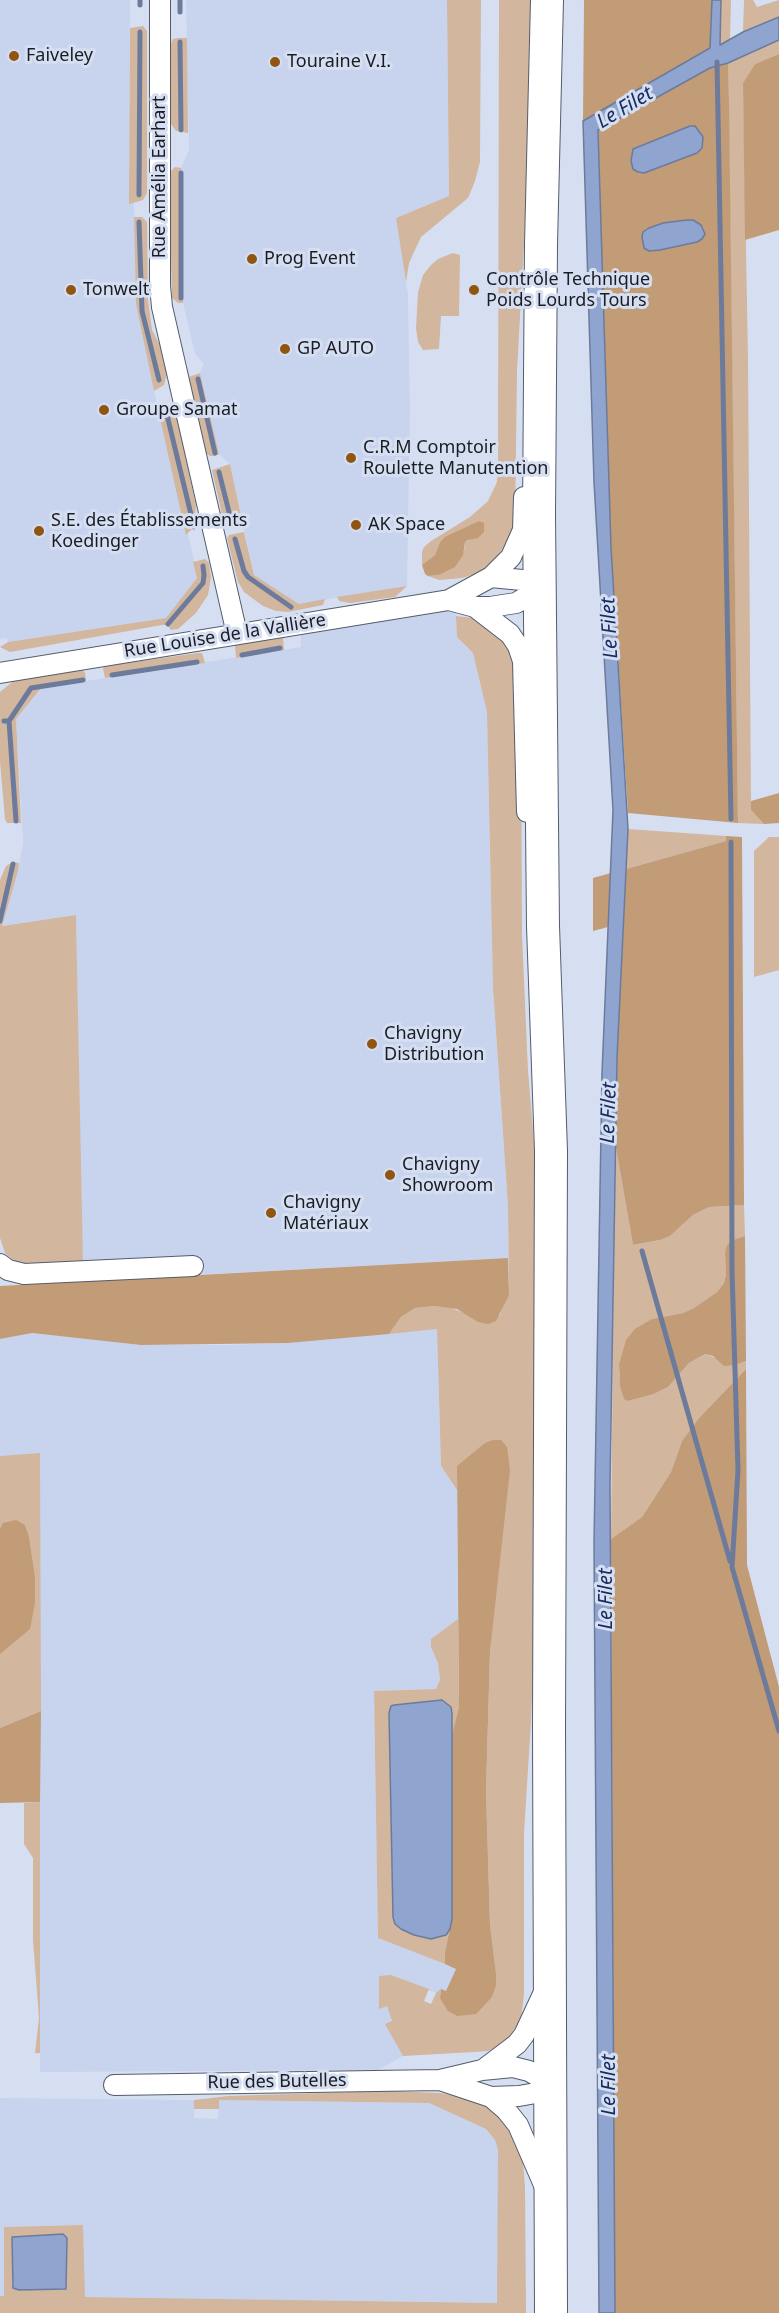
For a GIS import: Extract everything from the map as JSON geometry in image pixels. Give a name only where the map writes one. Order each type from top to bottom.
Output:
[{"type":"main road","points":[[547,0],[541,244],[540,590],[543,926],[551,1151],[550,2313]]},
{"type":"street","name":"Rue Amélia Earhart","points":[[160,0],[160,286],[162,307],[237,634]]},
{"type":"street","name":"Rue Louise de la Vallière","points":[[0,673],[450,600],[491,577],[511,557],[523,530],[526,317],[528,292],[541,244]]},
{"type":"street","points":[[491,577],[522,580],[540,590]]},
{"type":"street","name":"Rue Louise de la Vallière","points":[[450,600],[475,608],[490,608],[516,603],[540,590]]},
{"type":"street","name":"Rue Louise de la Vallière","points":[[475,608],[510,634],[518,646],[523,661],[529,899],[543,926]]},
{"type":"street","points":[[0,1264],[9,1270],[24,1274],[193,1266]]},
{"type":"street","name":"Rue des Butelles","points":[[482,2070],[511,2050],[524,2035],[549,1982]]},
{"type":"street","name":"Rue des Butelles","points":[[114,2085],[440,2080],[482,2070],[513,2067],[529,2071],[549,2083],[536,2094],[519,2097],[491,2097],[440,2080]]},
{"type":"street","name":"Rue des Butelles","points":[[491,2097],[518,2125],[550,2198]]},
{"type":"shaded area","points":[[0,0],[130,0],[129,203],[134,203],[136,304],[198,577],[166,618],[8,642],[7,638],[0,639]]},
{"type":"shaded area","points":[[186,0],[447,0],[449,196],[396,218],[408,295],[410,409],[407,586],[299,604],[254,575],[230,464],[219,454],[200,373],[204,364],[195,354],[183,303],[181,168],[189,150]]},
{"type":"shaded area","points":[[447,0],[481,0],[480,162],[468,198],[421,237],[409,263],[406,282],[396,218],[449,196]]},
{"type":"shaded area","points":[[499,0],[533,0],[517,371],[515,526],[492,564],[478,573],[462,578],[439,580],[428,576],[439,575],[464,551],[465,542],[473,538],[479,521],[440,542],[435,555],[422,565],[424,547],[470,517],[488,501],[497,482]]},
{"type":"shaded area","points":[[584,0],[712,0],[710,48],[583,121]]},
{"type":"shaded area","points":[[721,0],[731,0],[730,42],[720,46]]},
{"type":"shaded area","points":[[744,0],[753,0],[757,7],[779,0],[779,17],[743,32]]},
{"type":"shaded area","points":[[143,26],[147,31],[147,193],[143,200],[129,204],[130,28]]},
{"type":"shaded area","points":[[187,38],[188,133],[176,131],[171,124],[170,45],[173,39]]},
{"type":"shaded area","points":[[779,40],[779,54],[755,64],[743,83],[748,359],[751,810],[764,824],[738,823],[728,63]]},
{"type":"shaded area","points":[[779,54],[779,230],[745,240],[743,83],[755,64]]},
{"type":"shaded area","points":[[728,63],[738,823],[628,813],[611,548],[598,129],[710,68]]},
{"type":"shaded area","points":[[175,167],[181,168],[183,303],[178,303],[172,298],[169,179],[170,172]]},
{"type":"shaded area","points":[[134,217],[142,217],[147,222],[148,300],[152,330],[160,345],[167,374],[164,385],[154,391],[136,304]]},
{"type":"shaded area","points":[[453,253],[460,255],[459,316],[441,316],[439,349],[423,350],[418,342],[416,328],[418,292],[423,275],[438,259]]},
{"type":"shaded area","points":[[200,373],[219,454],[215,456],[204,452],[188,381],[189,377]]},
{"type":"shaded area","points":[[158,409],[171,409],[178,420],[196,506],[194,527],[186,535]]},
{"type":"shaded area","points":[[230,464],[241,516],[223,519],[212,470]]},
{"type":"shaded area","points":[[479,521],[484,523],[484,532],[478,538],[465,542],[463,555],[455,567],[439,575],[425,574],[422,565],[435,555],[440,542],[445,537]]},
{"type":"shaded area","points":[[244,532],[254,575],[299,604],[325,599],[323,605],[288,612],[276,611],[263,606],[244,592],[238,582],[227,538],[229,535]]},
{"type":"shaded area","points":[[205,559],[209,563],[211,577],[208,595],[196,613],[178,629],[171,630],[167,625],[162,625],[10,652],[0,647],[8,642],[166,618],[197,578],[193,562]]},
{"type":"shaded area","points":[[407,586],[395,597],[350,603],[339,601],[337,597]]},
{"type":"shaded area","points":[[456,609],[457,637],[473,653],[487,712],[493,988],[508,1206],[508,1258],[83,1281],[76,915],[1,926],[18,871],[23,843],[16,719],[41,688],[301,647],[301,634]]},
{"type":"shaded area","points":[[456,616],[487,623],[499,632],[514,657],[521,701],[522,934],[528,1071],[540,1213],[539,1508],[531,1721],[524,1833],[524,1994],[521,2019],[509,2037],[498,2046],[488,2051],[403,2056],[385,2024],[392,2021],[387,2006],[379,2009],[379,1976],[391,1975],[429,1989],[424,2001],[431,2004],[436,1993],[441,1989],[440,1998],[492,1997],[496,1986],[490,1925],[486,1791],[493,1616],[458,1466],[457,1490],[441,1466],[437,1329],[389,1334],[401,1317],[415,1308],[449,1307],[464,1313],[500,1315],[509,1295],[508,1206],[493,988],[487,712],[473,653],[457,637]]},
{"type":"shaded area","points":[[283,637],[284,650],[236,658],[235,645]]},
{"type":"shaded area","points":[[202,653],[205,663],[105,678],[103,668],[106,666]]},
{"type":"shaded area","points":[[80,669],[85,672],[86,681],[41,688],[16,719],[21,823],[7,823],[0,762],[0,692],[16,679]]},
{"type":"shaded area","points":[[779,793],[779,823],[764,824],[751,810],[751,801]]},
{"type":"shaded area","points":[[628,829],[726,836],[726,841],[626,869]]},
{"type":"shaded area","points":[[726,836],[742,837],[744,1205],[709,1207],[693,1215],[670,1236],[633,1245],[615,1142],[626,869],[726,841]]},
{"type":"shaded area","points":[[769,837],[779,837],[779,970],[754,977],[754,851]]},
{"type":"shaded area","points":[[13,862],[19,863],[18,871],[2,926],[76,915],[83,1263],[30,1265],[17,1263],[5,1253],[0,1238],[0,880],[6,866]]},
{"type":"shaded area","points":[[611,873],[608,927],[593,931],[593,878]]},
{"type":"shaded area","points":[[615,1142],[633,1245],[670,1236],[693,1215],[709,1207],[744,1205],[745,1236],[733,1240],[725,1253],[724,1283],[717,1292],[683,1313],[652,1319],[619,1365],[619,1376],[628,1401],[654,1394],[668,1387],[689,1363],[705,1354],[735,1365],[746,1361],[746,1369],[699,1418],[682,1441],[671,1472],[642,1517],[611,1539]]},
{"type":"shaded area","points":[[745,1236],[746,1361],[724,1366],[713,1356],[705,1354],[689,1363],[668,1387],[654,1394],[628,1401],[624,1399],[620,1386],[619,1365],[626,1340],[635,1329],[652,1319],[683,1313],[717,1292],[724,1283],[726,1274],[727,1245]]},
{"type":"shaded area","points":[[508,1258],[509,1295],[496,1321],[488,1324],[478,1322],[457,1309],[435,1306],[415,1308],[401,1317],[389,1334],[288,1343],[141,1345],[32,1333],[0,1339],[0,1286]]},
{"type":"shaded area","points":[[437,1329],[441,1466],[457,1490],[458,1619],[431,1639],[440,1680],[436,1689],[374,1691],[378,1938],[456,1968],[446,1991],[441,1989],[436,1993],[391,1975],[380,2008],[387,2006],[393,2021],[386,2023],[403,2056],[378,2070],[40,2072],[40,1454],[0,1456],[0,1339],[32,1333],[141,1345],[227,1345],[288,1343]]},
{"type":"shaded area","points":[[746,1369],[747,1565],[779,1687],[779,2313],[615,2313],[611,1539],[642,1517],[671,1472],[682,1441],[699,1418]]},
{"type":"shaded area","points":[[501,1440],[507,1447],[510,1470],[490,1651],[486,1791],[490,1925],[496,1986],[492,1997],[476,2014],[457,2016],[448,2011],[440,1998],[441,1989],[446,1991],[456,1969],[445,1964],[445,1952],[452,1919],[452,1734],[459,1707],[457,1466],[485,1443]]},
{"type":"shaded area","points":[[40,1453],[41,1711],[0,1728],[0,1654],[35,1603],[35,1576],[29,1536],[25,1525],[4,1523],[0,1529],[0,1456]]},
{"type":"shaded area","points":[[16,1520],[25,1525],[29,1536],[35,1576],[35,1603],[30,1629],[0,1654],[0,1529],[3,1523]]},
{"type":"shaded area","points":[[458,1619],[459,1707],[452,1734],[452,1714],[442,1700],[389,1713],[393,1920],[446,1935],[450,1929],[445,1964],[378,1938],[374,1691],[436,1689],[440,1680],[431,1639]]},
{"type":"shaded area","points":[[41,1711],[40,1802],[0,1803],[0,1728]]},
{"type":"shaded area","points":[[40,1802],[40,2053],[35,2053],[39,2018],[33,1940],[33,1858],[24,1844],[24,1803]]},
{"type":"shaded area","points":[[388,2091],[440,2093],[463,2097],[494,2110],[507,2120],[522,2150],[525,2187],[526,2313],[0,2313],[0,2296],[4,2296],[4,2227],[83,2225],[85,2297],[497,2303],[498,2150],[495,2140],[486,2129],[429,2103],[219,2100],[219,2109],[194,2109],[194,2100],[228,2096]],"holes":[[[63,2234],[67,2238],[66,2289],[19,2290],[12,2285],[12,2237]]]},
{"type":"shaded area","points":[[0,2098],[194,2100],[194,2118],[218,2119],[219,2100],[429,2103],[486,2129],[495,2140],[498,2150],[498,2303],[85,2297],[82,2225],[4,2227],[4,2296],[0,2296]]},
{"type":"water","name":"Le Filet","points":[[712,0],[721,0],[720,45],[743,32],[779,17],[779,40],[728,63],[710,68],[598,130],[611,548],[628,829],[617,1058],[610,1484],[615,2313],[599,2313],[594,1542],[602,1073],[613,810],[594,482],[583,121],[710,48]]},
{"type":"water","points":[[695,126],[703,137],[702,148],[697,153],[644,173],[633,169],[631,161],[633,149]]},
{"type":"water","points":[[693,220],[701,225],[705,234],[702,239],[660,250],[649,251],[644,248],[643,232],[649,228],[663,223]]},
{"type":"water","points":[[442,1700],[451,1707],[452,1714],[452,1919],[446,1935],[431,1939],[401,1929],[395,1924],[393,1917],[389,1713],[391,1706],[394,1705]]},
{"type":"water","points":[[63,2234],[67,2238],[66,2289],[19,2290],[13,2288],[12,2237]]},
{"type":"waterway","points":[[140,0],[140,5]]},
{"type":"waterway","points":[[180,0],[180,12]]},
{"type":"waterway","points":[[139,195],[140,32]]},
{"type":"waterway","points":[[180,42],[181,130]]},
{"type":"waterway","points":[[717,62],[731,819]]},
{"type":"waterway","points":[[181,173],[181,298]]},
{"type":"waterway","points":[[139,222],[142,311],[159,380]]},
{"type":"waterway","points":[[198,379],[215,453]]},
{"type":"waterway","points":[[167,415],[194,527]]},
{"type":"waterway","points":[[219,472],[230,516]]},
{"type":"waterway","points":[[235,539],[244,571],[248,577],[291,607]]},
{"type":"waterway","points":[[168,624],[203,583],[203,566]]},
{"type":"waterway","points":[[242,655],[280,648]]},
{"type":"waterway","points":[[112,675],[197,662]]},
{"type":"waterway","points":[[9,721],[31,688],[83,680]]},
{"type":"waterway","points":[[4,721],[9,721],[16,821]]},
{"type":"waterway","points":[[731,842],[732,1271],[738,1470],[732,1567],[779,1731]]},
{"type":"waterway","points":[[0,921],[13,864]]},
{"type":"waterway","points":[[642,1251],[730,1561]]},
{"type":"place","name":"Faiveley","points":[[14,56]]},
{"type":"place","name":"Touraine V.I.","points":[[275,62]]},
{"type":"place","name":"Prog Event","points":[[252,259]]},
{"type":"place","name":"Tonwelt","points":[[71,290]]},
{"type":"place","name":"Contrôle Technique Poids Lourds Tours","points":[[474,290]]},
{"type":"place","name":"GP AUTO","points":[[285,349]]},
{"type":"place","name":"Groupe Samat","points":[[104,410]]},
{"type":"place","name":"C.R.M Comptoir Roulette Manutention","points":[[351,458]]},
{"type":"place","name":"AK Space","points":[[356,525]]},
{"type":"place","name":"S.E. des Établissements Koedinger","points":[[39,531]]},
{"type":"place","name":"Chavigny Distribution","points":[[372,1044]]},
{"type":"place","name":"Chavigny Showroom","points":[[390,1175]]},
{"type":"place","name":"Chavigny Matériaux","points":[[271,1213]]}]
